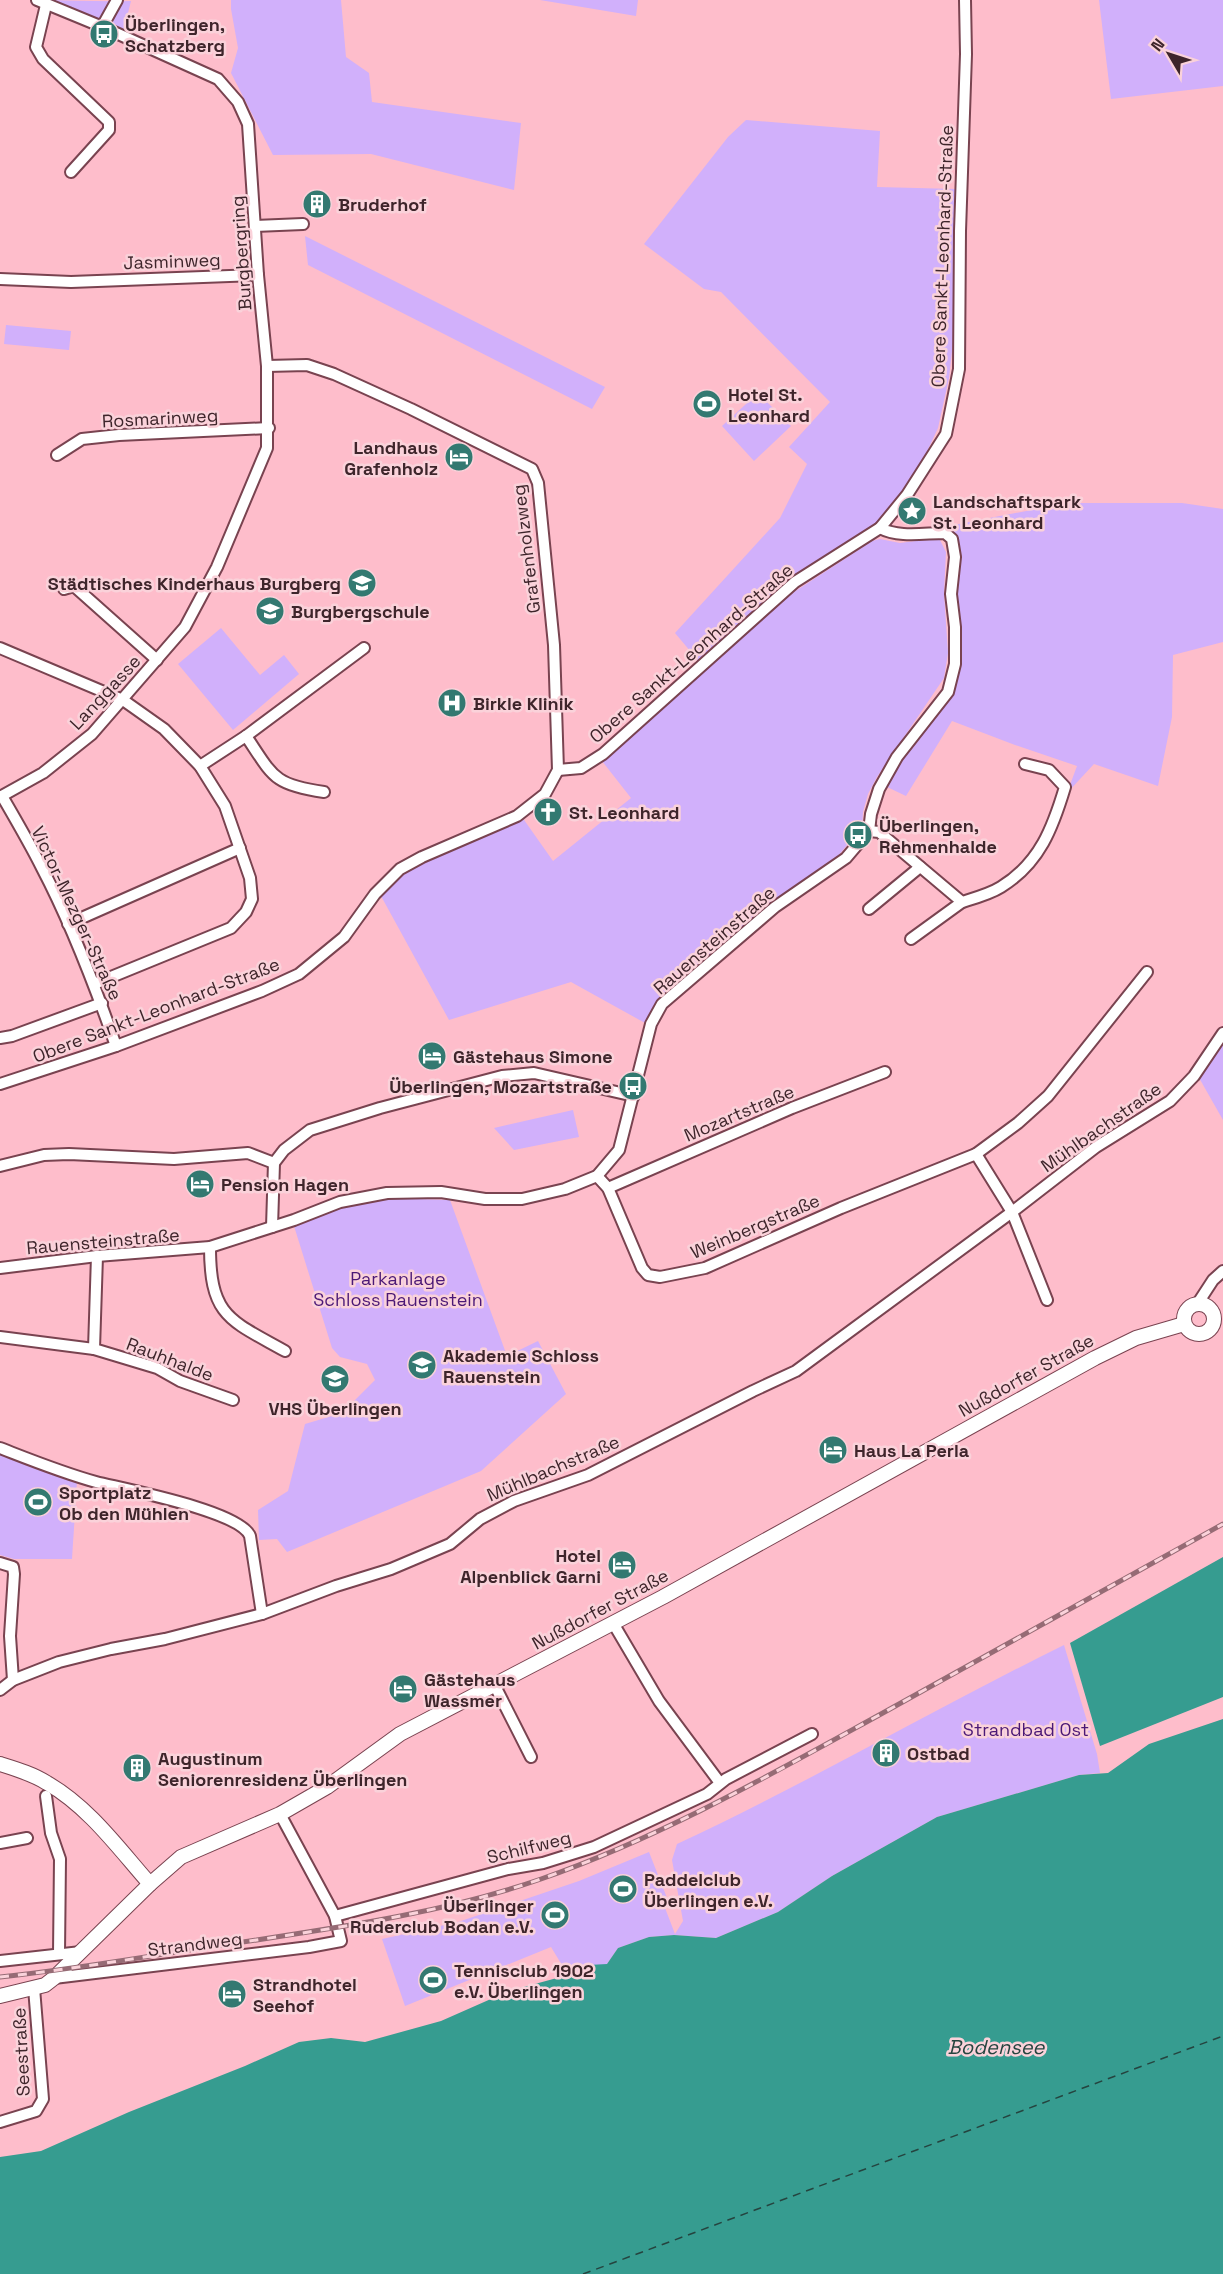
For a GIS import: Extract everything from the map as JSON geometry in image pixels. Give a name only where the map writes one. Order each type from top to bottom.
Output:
[{"type":"street","points":[[102,27],[117,0]]},
{"type":"street","name":"Obere Sankt-Leonhard-Straße","points":[[0,1084],[116,1046],[262,991],[298,974],[344,937],[375,894],[400,869],[422,857],[517,816],[545,794],[558,770],[581,768],[603,754],[795,582],[880,528],[907,495],[946,434],[957,378],[966,54],[965,0]]},
{"type":"street","points":[[41,2],[36,47],[43,59],[109,122],[109,130],[71,172]]},
{"type":"street","name":"Burgbergring","points":[[41,2],[218,79],[232,93],[243,110],[248,124],[258,275],[267,366],[267,448],[217,567],[191,616]]},
{"type":"street","points":[[255,226],[303,224]]},
{"type":"street","points":[[87,269],[88,281]]},
{"type":"street","name":"Jasminweg","points":[[0,279],[71,282],[258,275]]},
{"type":"street","name":"Grafenholzweg","points":[[267,366],[307,365],[334,374],[532,469],[538,483],[553,636],[558,770]]},
{"type":"street","name":"Rosmarinweg","points":[[57,455],[82,439],[268,428]]},
{"type":"street","name":"Rauensteinstraße","points":[[0,1268],[97,1256],[210,1247],[340,1202],[387,1193],[441,1192],[485,1199],[522,1198],[565,1189],[597,1176],[619,1150],[651,1024],[662,1004],[775,906],[846,858],[869,831],[871,814],[879,789],[897,757],[948,692],[955,664],[955,627],[951,594],[955,557],[952,539],[945,533],[901,534],[880,528]]},
{"type":"street","points":[[64,589],[74,586],[157,660]]},
{"type":"street","name":"Langgasse","points":[[1,797],[43,773],[92,734],[185,627],[191,616]]},
{"type":"street","points":[[0,648],[123,700],[164,729],[200,766],[225,806],[250,878],[252,899],[246,912],[231,928],[94,984]]},
{"type":"street","points":[[200,766],[246,736],[364,648]]},
{"type":"street","points":[[246,736],[275,778],[291,786],[324,792]]},
{"type":"street","points":[[911,939],[962,902],[1001,887],[1024,868],[1046,842],[1065,787],[1049,770],[1024,764]]},
{"type":"street","name":"Victor-Mezger-Straße","points":[[1,797],[43,869],[94,984],[116,1046]]},
{"type":"street","points":[[869,831],[879,832],[962,902]]},
{"type":"street","points":[[68,924],[240,848]]},
{"type":"street","points":[[869,909],[920,867]]},
{"type":"street","name":"Weinbergstraße","points":[[597,1176],[608,1188],[642,1268],[648,1275],[660,1277],[705,1268],[841,1208],[976,1154],[1018,1123],[1048,1096],[1147,972]]},
{"type":"street","points":[[0,1038],[12,1036],[102,1004]]},
{"type":"street","name":"Mühlbachstraße","points":[[0,1690],[13,1680],[75,1657],[165,1639],[262,1614],[336,1586],[391,1569],[450,1544],[480,1519],[514,1501],[588,1475],[796,1371],[1012,1212],[1096,1147],[1170,1101],[1194,1076],[1223,1033]]},
{"type":"street","name":"Mozartstraße","points":[[608,1188],[792,1108],[885,1072]]},
{"type":"street","points":[[272,1227],[274,1163],[284,1150],[310,1130],[380,1108],[502,1076],[534,1073],[634,1096]]},
{"type":"street","points":[[0,1166],[44,1155],[69,1154],[174,1159],[248,1153],[274,1163]]},
{"type":"street","points":[[976,1154],[1012,1212],[1047,1300]]},
{"type":"street","points":[[210,1247],[210,1277],[219,1304],[234,1322],[285,1351]]},
{"type":"street","points":[[94,1349],[97,1256]]},
{"type":"street","points":[[1198,1304],[1210,1308],[1219,1319],[1208,1332],[1202,1335],[1194,1334],[1184,1324],[1186,1310],[1198,1304],[1213,1280],[1223,1271]]},
{"type":"street","name":"Nußdorfer Straße","points":[[0,1996],[45,1985],[181,1857],[280,1814],[327,1787],[400,1734],[613,1623],[1095,1358],[1136,1338],[1184,1324]]},
{"type":"street","name":"Rauhhalde","points":[[0,1336],[94,1349],[158,1368],[180,1382],[234,1400]]},
{"type":"street","points":[[0,1448],[94,1482],[199,1508],[244,1527],[249,1536],[262,1614]]},
{"type":"street","points":[[0,1563],[13,1567],[14,1574],[10,1636],[13,1680]]},
{"type":"street","points":[[613,1623],[659,1701],[720,1783]]},
{"type":"street","points":[[495,1686],[531,1757]]},
{"type":"street","name":"Schilfweg","points":[[335,1916],[508,1869],[543,1863],[594,1847],[707,1794],[720,1783],[813,1734]]},
{"type":"street","points":[[0,1764],[46,1782],[71,1800],[150,1884]]},
{"type":"street","points":[[46,1796],[51,1833],[60,1859],[59,1953]]},
{"type":"street","points":[[280,1814],[335,1916]]},
{"type":"street","points":[[0,1843],[27,1838]]},
{"type":"street","name":"Strandweg","points":[[58,1973],[309,1947],[341,1941],[335,1916]]},
{"type":"street","points":[[0,1961],[81,1952]]},
{"type":"street","name":"Seestraße","points":[[0,2122],[36,2111],[43,2099],[34,1988]]},
{"type":"green space","points":[[41,0],[108,1],[131,1],[124,29]]},
{"type":"green space","points":[[231,0],[341,0],[346,57],[369,73],[372,102],[521,123],[514,190],[371,154],[273,155],[231,73],[238,48]]},
{"type":"green space","points":[[540,0],[638,0],[636,16]]},
{"type":"green space","points":[[1099,0],[1223,0],[1223,86],[1111,99]]},
{"type":"green space","points":[[746,120],[880,131],[877,187],[956,189],[953,342],[949,378],[938,428],[917,473],[876,523],[797,576],[701,664],[675,633],[780,518],[807,464],[789,447],[830,402],[721,292],[704,289],[644,244],[728,137]]},
{"type":"green space","points":[[305,236],[605,387],[592,409],[308,265]]},
{"type":"green space","points":[[6,325],[71,331],[69,350],[4,344]]},
{"type":"green space","points":[[758,393],[791,426],[754,461],[722,426]]},
{"type":"green space","points":[[1068,503],[1182,503],[1223,509],[1223,642],[1173,655],[1172,717],[1158,786],[1094,764],[1067,793],[1077,766],[952,721],[906,796],[885,786],[897,764],[955,690],[960,634],[954,592],[958,549],[955,534],[943,527]]},
{"type":"green space","points":[[939,538],[946,552],[944,593],[948,653],[944,678],[877,777],[868,794],[862,827],[838,856],[788,891],[662,997],[645,1023],[571,982],[449,1020],[381,896],[404,872],[522,817],[553,861],[631,798],[602,761],[794,592],[872,541],[880,539],[900,543]]},
{"type":"green space","points":[[221,628],[260,675],[284,655],[299,674],[233,730],[178,664]]},
{"type":"green space","points":[[1223,1038],[1223,1120],[1198,1076]]},
{"type":"green space","points":[[573,1110],[579,1137],[514,1150],[494,1128]]},
{"type":"green space","name":"Parkanlage Schloss Rauenstein","points":[[389,1198],[450,1200],[507,1356],[538,1341],[566,1394],[481,1471],[287,1552],[277,1539],[259,1540],[258,1510],[288,1491],[305,1424],[342,1413],[375,1380],[367,1364],[340,1357],[332,1348],[294,1226],[341,1208]]},
{"type":"green space","name":"Sportplatz Ob den Mühlen","points":[[0,1454],[77,1481],[72,1559],[14,1559],[0,1555]]},
{"type":"green space","name":"Strandbad Ost","points":[[1064,1645],[1097,1754],[1100,1773],[1079,1775],[937,1817],[832,1876],[778,1912],[716,1938],[674,1935],[649,1937],[618,1948],[607,1964],[583,1976],[568,1975],[551,1947],[405,2006],[382,1939],[458,1922],[579,1881],[649,1852],[667,1898],[662,1900],[675,1934],[683,1921],[672,1860],[677,1844],[726,1821]]},
{"type":"water","points":[[1223,1557],[1223,1697],[1100,1746],[1070,1643]]},
{"type":"water","name":"Bodensee","points":[[1223,1719],[1223,2274],[0,2274],[0,2157],[41,2151],[299,2042],[331,2038],[365,2042],[441,2021],[509,1991],[568,1975],[583,1976],[589,1965],[607,1964],[618,1948],[649,1937],[674,1935],[716,1938],[778,1912],[832,1876],[937,1817],[1079,1775],[1108,1773],[1149,1744]]},
{"type":"ferry route","points":[[583,2274],[1223,2036]]},
{"type":"railway","points":[[0,1977],[115,1962],[387,1919],[465,1902],[541,1879],[629,1844],[714,1804],[1223,1524]]},
{"type":"place","name":"Überlingen, Schatzberg","points":[[104,34]]},
{"type":"place","name":"Bruderhof","points":[[317,204]]},
{"type":"place","name":"Hotel St. Leonhard","points":[[707,404]]},
{"type":"place","name":"Landhaus Grafenholz","points":[[459,457]]},
{"type":"place","name":"Landschaftspark St. Leonhard","points":[[912,511]]},
{"type":"place","name":"Städtisches Kinderhaus Burgberg","points":[[362,583]]},
{"type":"place","name":"Burgbergschule","points":[[270,611]]},
{"type":"place","name":"Birkle Klinik","points":[[452,703]]},
{"type":"place","name":"St. Leonhard","points":[[548,812]]},
{"type":"place","name":"Überlingen, Rehmenhalde","points":[[858,835]]},
{"type":"place","name":"Gästehaus Simone","points":[[432,1056]]},
{"type":"place","name":"Überlingen, Mozartstraße","points":[[633,1086]]},
{"type":"place","name":"Pension Hagen","points":[[200,1184]]},
{"type":"place","name":"Akademie Schloss Rauenstein","points":[[422,1365]]},
{"type":"place","name":"VHS Überlingen","points":[[335,1379]]},
{"type":"place","name":"Haus La Perla","points":[[833,1450]]},
{"type":"place","name":"Sportplatz Ob den Mühlen","points":[[38,1502]]},
{"type":"place","name":"Hotel Alpenblick Garni","points":[[622,1565]]},
{"type":"place","name":"Gästehaus Wassmer","points":[[403,1689]]},
{"type":"place","name":"Ostbad","points":[[886,1753]]},
{"type":"place","name":"Augustinum Seniorenresidenz Überlingen","points":[[137,1768]]},
{"type":"place","name":"Paddelclub Überlingen e.V.","points":[[623,1889]]},
{"type":"place","name":"Überlinger Ruderclub Bodan e.V.","points":[[555,1915]]},
{"type":"place","name":"Tennisclub 1902 e.V. Überlingen","points":[[433,1980]]},
{"type":"place","name":"Strandhotel Seehof","points":[[232,1994]]}]
